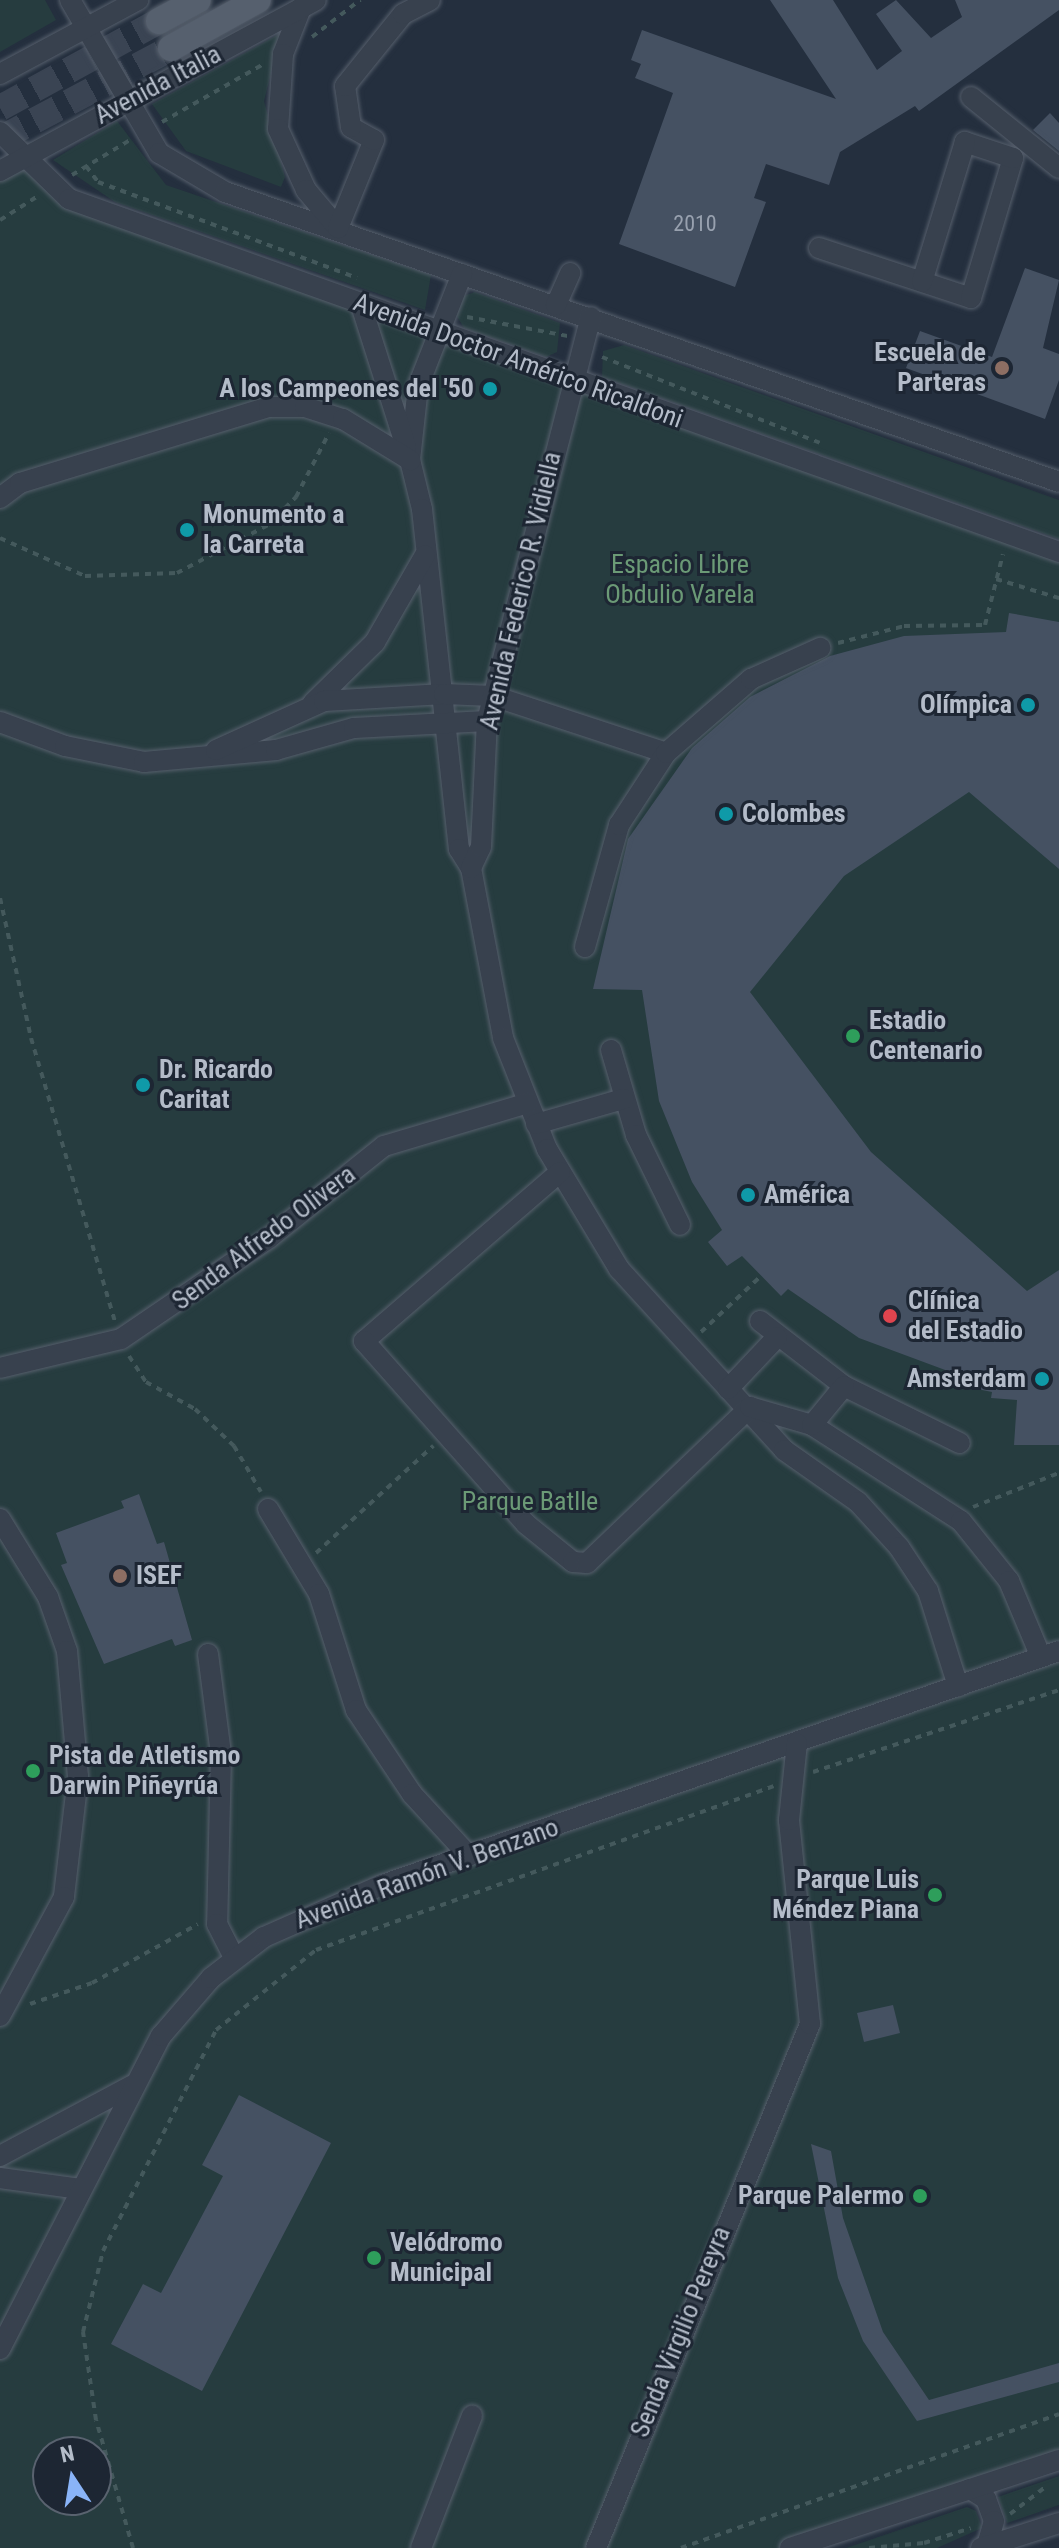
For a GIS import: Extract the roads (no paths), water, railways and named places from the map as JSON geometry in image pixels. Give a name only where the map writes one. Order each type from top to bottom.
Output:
[{"type":"main road","points":[[159,21],[198,0]]},
{"type":"main road","name":"Avenida Italia","points":[[171,48],[258,0]]},
{"type":"street","points":[[70,0],[145,132],[175,166],[225,192],[338,228],[1059,482]]},
{"type":"street","points":[[0,74],[138,0]]},
{"type":"street","points":[[338,228],[374,140],[351,127],[345,86],[403,14],[430,0]]},
{"type":"street","points":[[309,4],[283,54],[278,129],[306,190],[338,228]]},
{"type":"street","name":"Avenida Italia","points":[[0,171],[309,4]]},
{"type":"street","points":[[971,97],[1059,168]]},
{"type":"street","name":"Avenida Doctor Américo Ricaldoni","points":[[0,132],[22,159],[52,187],[438,333],[1059,552]]},
{"type":"street","points":[[819,248],[922,282],[971,298],[1013,158],[965,142],[922,282]]},
{"type":"street","points":[[556,305],[570,273]]},
{"type":"street","name":"Avenida Federico R. Vidiella","points":[[410,460],[413,404],[462,274]]},
{"type":"street","name":"Avenida Federico R. Vidiella","points":[[361,305],[410,460],[427,552],[448,723],[459,849],[471,868],[487,975],[536,1124],[560,1172],[619,1269],[685,1348],[750,1407],[784,1450],[858,1502],[899,1547],[928,1591],[958,1686]]},
{"type":"street","name":"Avenida Federico R. Vidiella","points":[[471,868],[481,847],[487,721],[572,381],[591,317]]},
{"type":"street","points":[[0,498],[20,483],[237,411],[305,407],[335,417],[410,460]]},
{"type":"street","points":[[309,706],[375,642],[427,552]]},
{"type":"street","points":[[585,947],[619,825],[666,753],[751,679],[820,648]]},
{"type":"street","points":[[213,752],[309,706],[353,696],[444,694],[493,696],[666,753]]},
{"type":"street","points":[[0,722],[114,759],[276,750],[354,728],[487,721]]},
{"type":"street","points":[[611,1050],[623,1099],[680,1225]]},
{"type":"street","points":[[536,1124],[623,1099]]},
{"type":"street","name":"Senda Alfredo Olivera","points":[[0,1368],[121,1339],[269,1238],[384,1146],[528,1103]]},
{"type":"street","points":[[560,1172],[364,1341],[558,1555],[587,1563],[750,1407]]},
{"type":"street","points":[[760,1321],[844,1386],[960,1443]]},
{"type":"street","points":[[728,1389],[777,1337]]},
{"type":"street","points":[[812,1425],[844,1386]]},
{"type":"street","name":"Avenida Federico R. Vidiella","points":[[750,1407],[812,1425],[961,1521],[1009,1581],[1050,1654]]},
{"type":"street","points":[[268,1509],[319,1594],[356,1710],[412,1794],[469,1856]]},
{"type":"street","points":[[0,1519],[48,1597],[67,1651],[78,1777],[64,1897],[1,2015]]},
{"type":"street","points":[[208,1654],[221,1754],[217,1912],[234,1958]]},
{"type":"street","name":"Avenida Ramón V. Benzano","points":[[0,2349],[131,2086],[188,2000],[234,1958],[337,1901],[1050,1654]]},
{"type":"street","name":"Senda Virgilio Pereyra","points":[[596,2548],[810,2024],[789,1820],[797,1778],[797,1743]]},
{"type":"street","points":[[0,2156],[131,2086]]},
{"type":"street","points":[[0,2178],[80,2189]]},
{"type":"street","points":[[421,2548],[472,2416]]},
{"type":"street","points":[[790,2548],[1059,2460]]},
{"type":"street","points":[[970,2489],[986,2499],[994,2521],[984,2547]]},
{"type":"street","points":[[984,2547],[1059,2523]]},
{"type":"tunnel","points":[[0,108],[159,21]]},
{"type":"tunnel","points":[[0,139],[171,48]]},
{"type":"place","name":"Escuela de Parteras","points":[[1002,368]]},
{"type":"place","name":"A los Campeones del '50","points":[[490,389]]},
{"type":"place","name":"Monumento a la Carreta","points":[[187,530]]},
{"type":"place","name":"Olímpica","points":[[1028,705]]},
{"type":"place","name":"Colombes","points":[[726,814]]},
{"type":"place","name":"Estadio Centenario","points":[[853,1036]]},
{"type":"place","name":"Dr. Ricardo Caritat","points":[[143,1085]]},
{"type":"place","name":"América","points":[[748,1195]]},
{"type":"place","name":"Clínica del Estadio","points":[[890,1316]]},
{"type":"place","name":"Amsterdam","points":[[1042,1379]]},
{"type":"place","name":"ISEF","points":[[120,1576]]},
{"type":"place","name":"Pista de Atletismo Darwin Piñeyrúa","points":[[33,1771]]},
{"type":"place","name":"Parque Luis Méndez Piana","points":[[935,1895]]},
{"type":"place","name":"Parque Palermo","points":[[920,2196]]},
{"type":"place","name":"Velódromo Municipal","points":[[374,2258]]},
{"type":"park label","name":"Espacio Libre Obdulio Varela","points":[[680,580]]},
{"type":"park label","name":"Parque Batlle","points":[[530,1502]]}]
